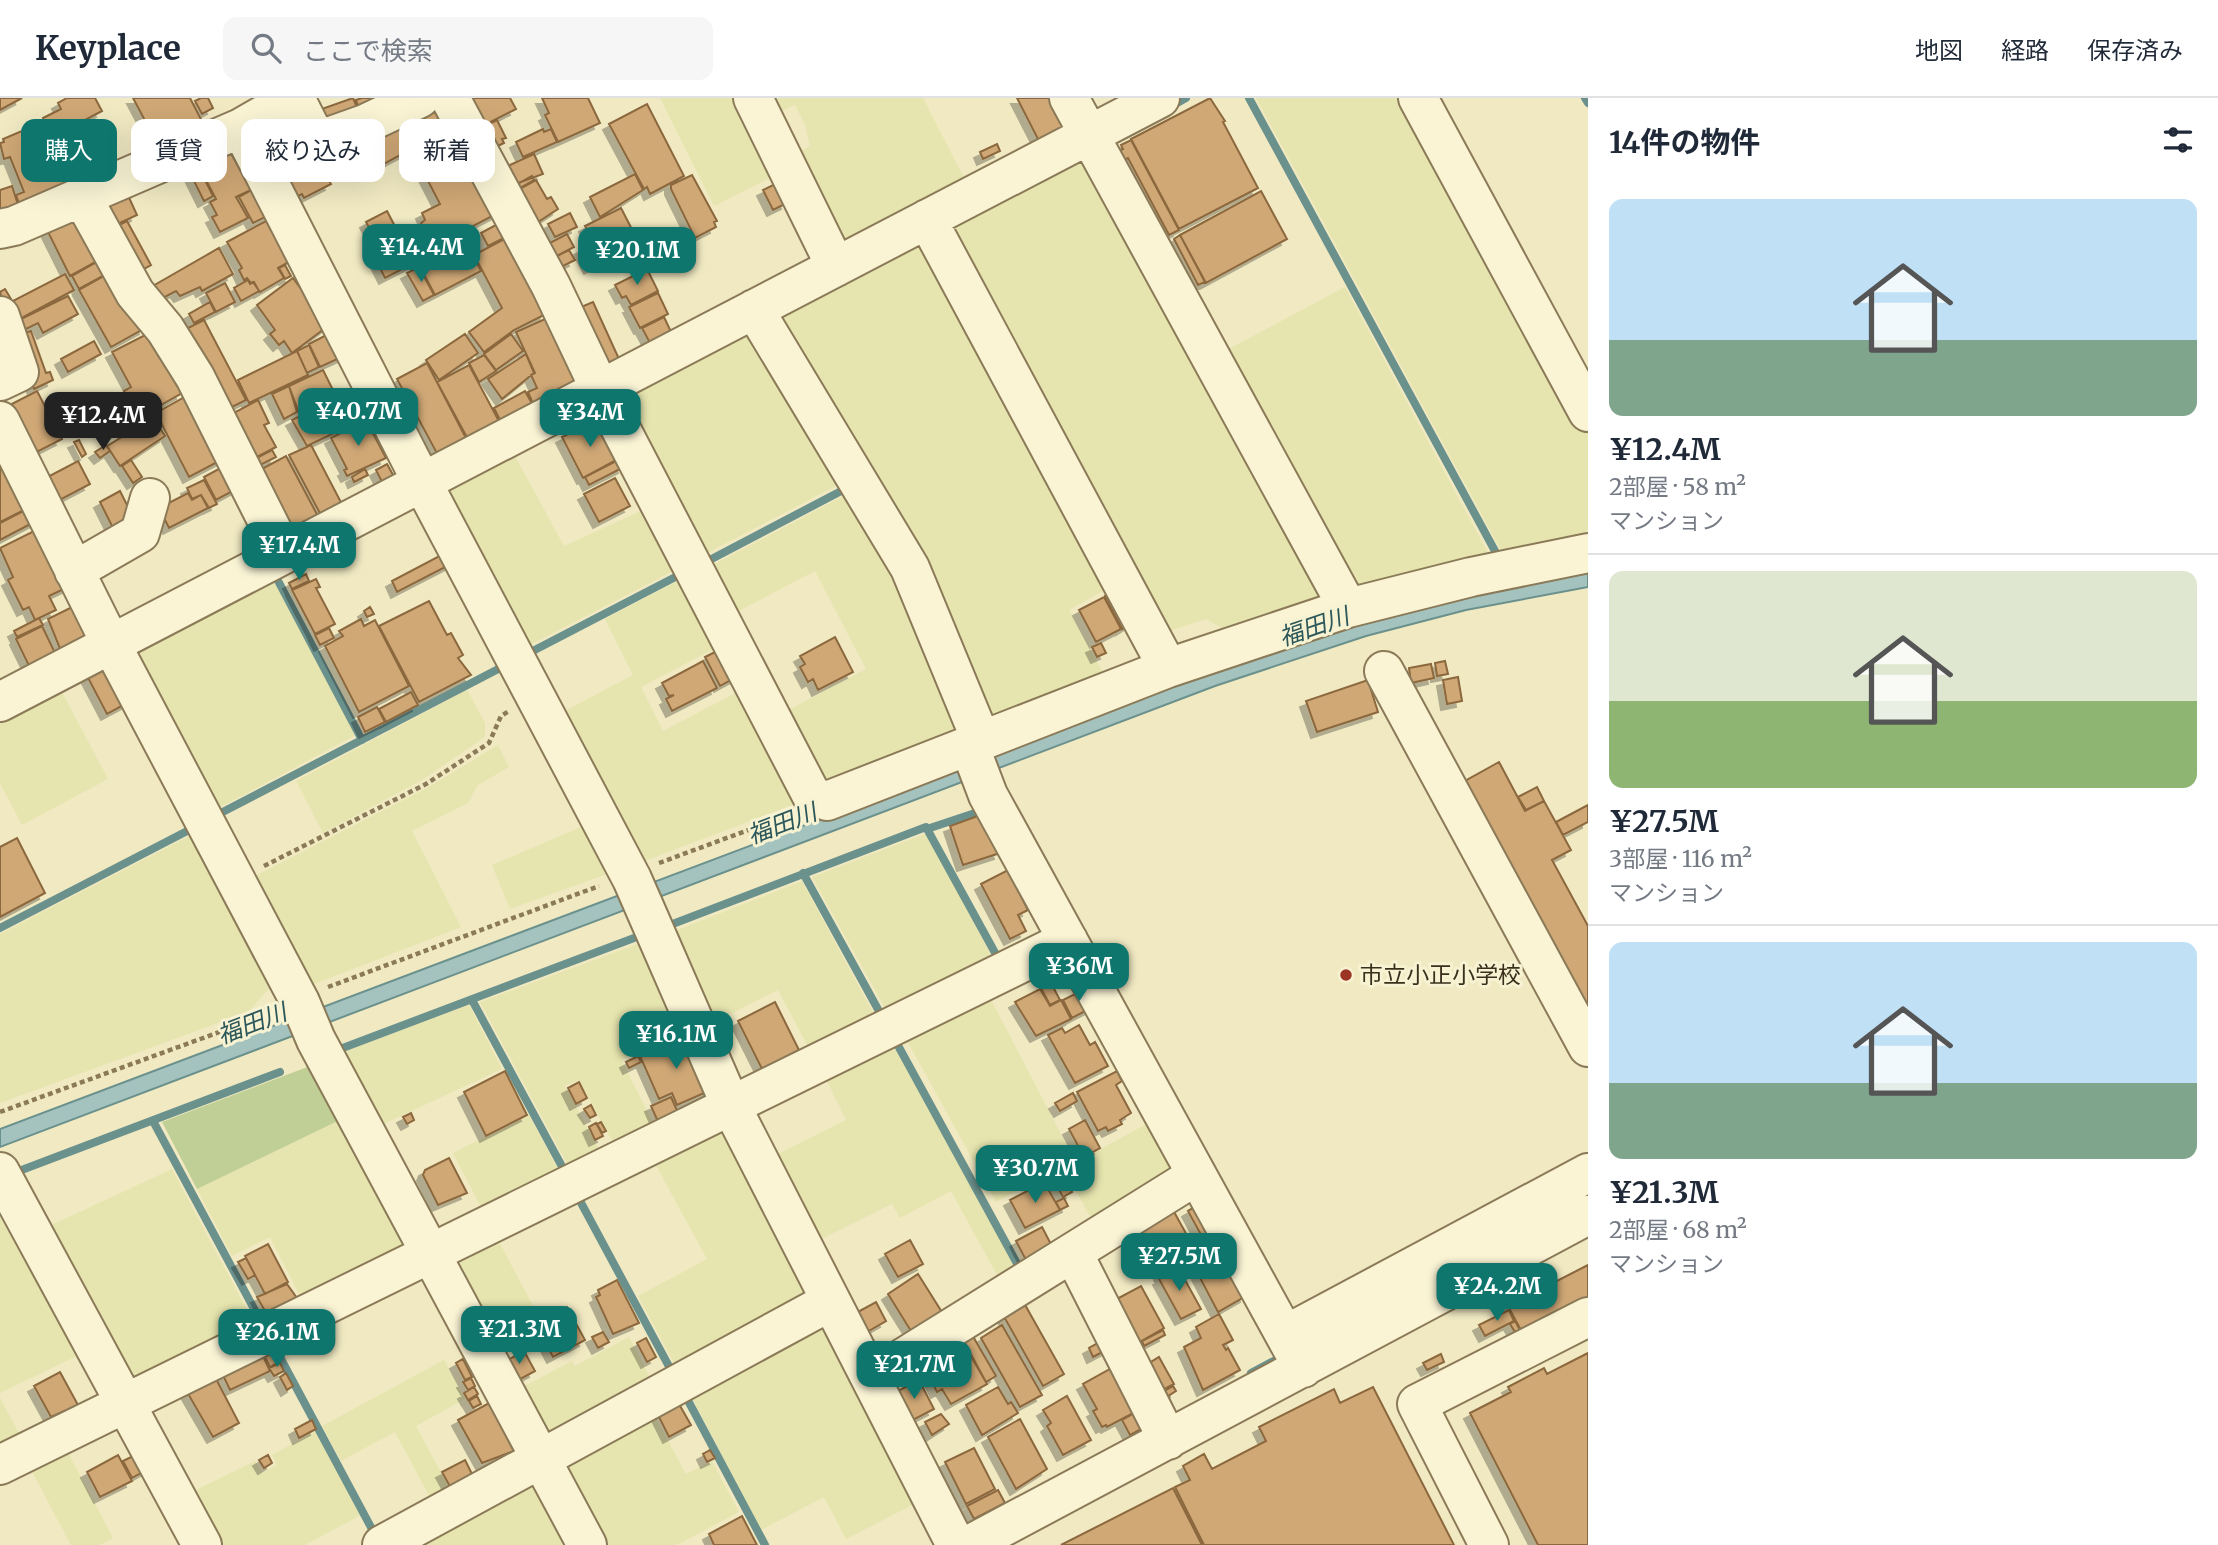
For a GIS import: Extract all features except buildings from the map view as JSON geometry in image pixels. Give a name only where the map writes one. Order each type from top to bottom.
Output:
[{"type":"street","points":[[258,119],[294,98],[317,141],[365,124],[420,98]]},
{"type":"street","points":[[450,98],[551,286],[600,389],[812,796],[827,802],[1168,668],[1348,608],[1471,577],[1588,553]]},
{"type":"street","points":[[753,98],[836,267]]},
{"type":"street","points":[[1069,98],[1348,608]]},
{"type":"street","points":[[3,691],[111,644],[1160,98]]},
{"type":"street","points":[[1418,98],[1588,412]]},
{"type":"street","points":[[0,229],[241,128]]},
{"type":"street","points":[[269,182],[422,482],[637,888],[731,1106],[956,1545]]},
{"type":"street","points":[[82,197],[135,293],[165,329],[195,377],[284,554]]},
{"type":"street","points":[[928,219],[1168,668]]},
{"type":"street","points":[[754,309],[911,568],[974,745],[985,787],[1294,1351]]},
{"type":"street","points":[[0,316],[19,372],[0,381]]},
{"type":"street","points":[[0,421],[111,644],[297,997],[316,1040],[587,1545]]},
{"type":"street","points":[[75,571],[140,533],[150,498]]},
{"type":"street","points":[[1384,671],[1588,1047]]},
{"type":"street","points":[[0,1465],[1068,940]]},
{"type":"street","points":[[0,1172],[202,1545]]},
{"type":"street","points":[[969,1545],[1168,1440],[1294,1351],[1588,1173]]},
{"type":"street","points":[[871,1378],[1197,1175]]},
{"type":"street","points":[[1294,1351],[1588,1215]]},
{"type":"street","points":[[1073,1253],[1168,1440]]},
{"type":"street","points":[[382,1545],[831,1301]]},
{"type":"street","points":[[1489,1545],[1417,1404],[1588,1317]]},
{"type":"path","points":[[235,880],[426,784],[489,743],[501,716],[536,698]]},
{"type":"path","points":[[0,1112],[247,1022],[297,997],[637,888],[827,802]]},
{"type":"green space","points":[[660,98],[735,98],[774,176],[714,206]]},
{"type":"green space","points":[[768,98],[923,98],[968,186],[852,245],[837,239],[796,154],[810,146],[805,125],[795,105],[776,114]]},
{"type":"green space","points":[[1256,98],[1408,98],[1588,431],[1588,543],[1502,552]]},
{"type":"green space","points":[[1086,158],[1327,590],[1322,604],[1229,632],[1206,619],[1163,633],[952,226]]},
{"type":"green space","points":[[924,244],[1112,586],[1069,610],[1107,680],[986,731],[771,323]]},
{"type":"green space","points":[[1345,287],[1487,551],[1490,563],[1373,593],[1348,583],[1223,352]]},
{"type":"green space","points":[[748,321],[847,480],[698,558],[619,391]]},
{"type":"green space","points":[[511,449],[564,546],[654,505],[685,565],[524,648],[444,496],[451,480]]},
{"type":"green space","points":[[853,491],[969,737],[827,792],[779,715],[866,669],[815,571],[729,616],[705,569]]},
{"type":"green space","points":[[269,572],[356,735],[213,811],[132,660],[141,640]]},
{"type":"green space","points":[[691,574],[727,642],[641,687],[663,731],[749,686],[803,801],[634,865],[559,714],[633,675],[605,619]]},
{"type":"green space","points":[[57,683],[108,779],[22,825],[0,783],[0,714]]},
{"type":"green space","points":[[467,690],[485,723],[485,737],[422,780],[323,833],[296,781]]},
{"type":"green space","points":[[498,745],[509,767],[478,785],[468,803],[412,831],[461,927],[304,988],[247,880],[427,788]]},
{"type":"green space","points":[[593,822],[618,870],[510,909],[492,865]]},
{"type":"green space","points":[[201,830],[277,980],[248,1012],[0,1103],[0,934]]},
{"type":"green space","points":[[927,833],[996,965],[890,1017],[812,877]]},
{"type":"green space","points":[[802,881],[878,1022],[812,1054],[778,990],[709,1025],[670,933]]},
{"type":"green space","points":[[651,939],[688,1028],[621,1060],[656,1128],[616,1148],[579,1080],[565,1086],[602,1155],[571,1171],[480,1002]]},
{"type":"green space","points":[[988,994],[1076,1163],[1155,1119],[1177,1160],[1172,1175],[1095,1225],[1062,1166],[996,1202],[904,1035]]},
{"type":"green space","points":[[469,1005],[502,1069],[377,1127],[338,1054]]},
{"type":"green space","points":[[891,1041],[1019,1271],[1001,1282],[951,1191],[900,1218],[892,1204],[817,1241],[774,1156],[846,1120],[824,1075]]},
{"type":"green space","points":[[318,1063],[346,1117],[197,1189],[162,1122]]},
{"type":"green space","points":[[529,1115],[563,1178],[485,1215],[453,1153]]},
{"type":"green space","points":[[346,1117],[410,1236],[402,1255],[304,1304],[270,1237],[232,1256],[197,1189]]},
{"type":"green space","points":[[718,1126],[732,1130],[812,1287],[808,1302],[679,1372],[638,1296],[707,1259],[652,1158]]},
{"type":"green space","points":[[172,1169],[255,1325],[143,1381],[125,1378],[43,1229]]},
{"type":"green space","points":[[0,1192],[85,1352],[0,1393]]},
{"type":"green space","points":[[499,1242],[539,1317],[492,1342],[452,1267]]},
{"type":"green space","points":[[819,1322],[834,1323],[922,1500],[846,1539],[824,1497],[761,1530],[689,1392]]},
{"type":"green space","points":[[629,1337],[655,1387],[559,1438],[541,1434],[517,1390],[572,1361],[575,1366]]},
{"type":"green space","points":[[444,1360],[465,1399],[416,1426],[453,1495],[434,1505],[395,1432],[341,1461],[322,1426]]},
{"type":"green space","points":[[0,1398],[22,1439],[0,1449]]},
{"type":"green space","points":[[653,1413],[686,1474],[712,1461],[739,1512],[677,1545],[598,1545],[560,1475],[565,1460]]},
{"type":"green space","points":[[316,1431],[361,1515],[305,1545],[216,1545],[190,1493],[255,1461],[262,1473],[277,1465],[272,1455]]},
{"type":"green space","points":[[64,1445],[113,1538],[100,1545],[71,1545],[28,1464]]},
{"type":"green space","points":[[537,1481],[577,1545],[405,1545]]},
{"type":"water","points":[[1588,571],[1588,587],[1466,610],[1366,636],[1215,686],[0,1147],[0,1129],[1210,672],[1379,616]]},
{"type":"waterway","points":[[1170,107],[1186,98]]},
{"type":"waterway","points":[[1249,98],[1495,551]]},
{"type":"waterway","points":[[1585,98],[1588,103]]},
{"type":"waterway","points":[[702,564],[845,489]]},
{"type":"waterway","points":[[527,654],[685,572]]},
{"type":"waterway","points":[[275,575],[362,740]]},
{"type":"waterway","points":[[215,816],[506,665]]},
{"type":"waterway","points":[[927,829],[984,810]]},
{"type":"waterway","points":[[670,925],[926,827],[999,960]]},
{"type":"waterway","points":[[0,928],[191,829]]},
{"type":"waterway","points":[[803,873],[880,1013]]},
{"type":"waterway","points":[[340,1049],[642,935]]},
{"type":"waterway","points":[[472,1000],[565,1172]]},
{"type":"waterway","points":[[895,1040],[1019,1267]]},
{"type":"waterway","points":[[19,1171],[280,1072]]},
{"type":"waterway","points":[[153,1121],[259,1318]]},
{"type":"waterway","points":[[579,1199],[672,1372]]},
{"type":"waterway","points":[[274,1346],[373,1531]]},
{"type":"waterway","points":[[1251,1373],[1283,1356]]},
{"type":"waterway","points":[[684,1393],[765,1545]]},
{"type":"place","name":"市立小正小学校","points":[[1346,975]]},
{"type":"water label","name":"福田川","points":[[1314,627]]},
{"type":"water label","name":"福田川","points":[[782,824]]},
{"type":"water label","name":"福田川","points":[[252,1024]]}]
